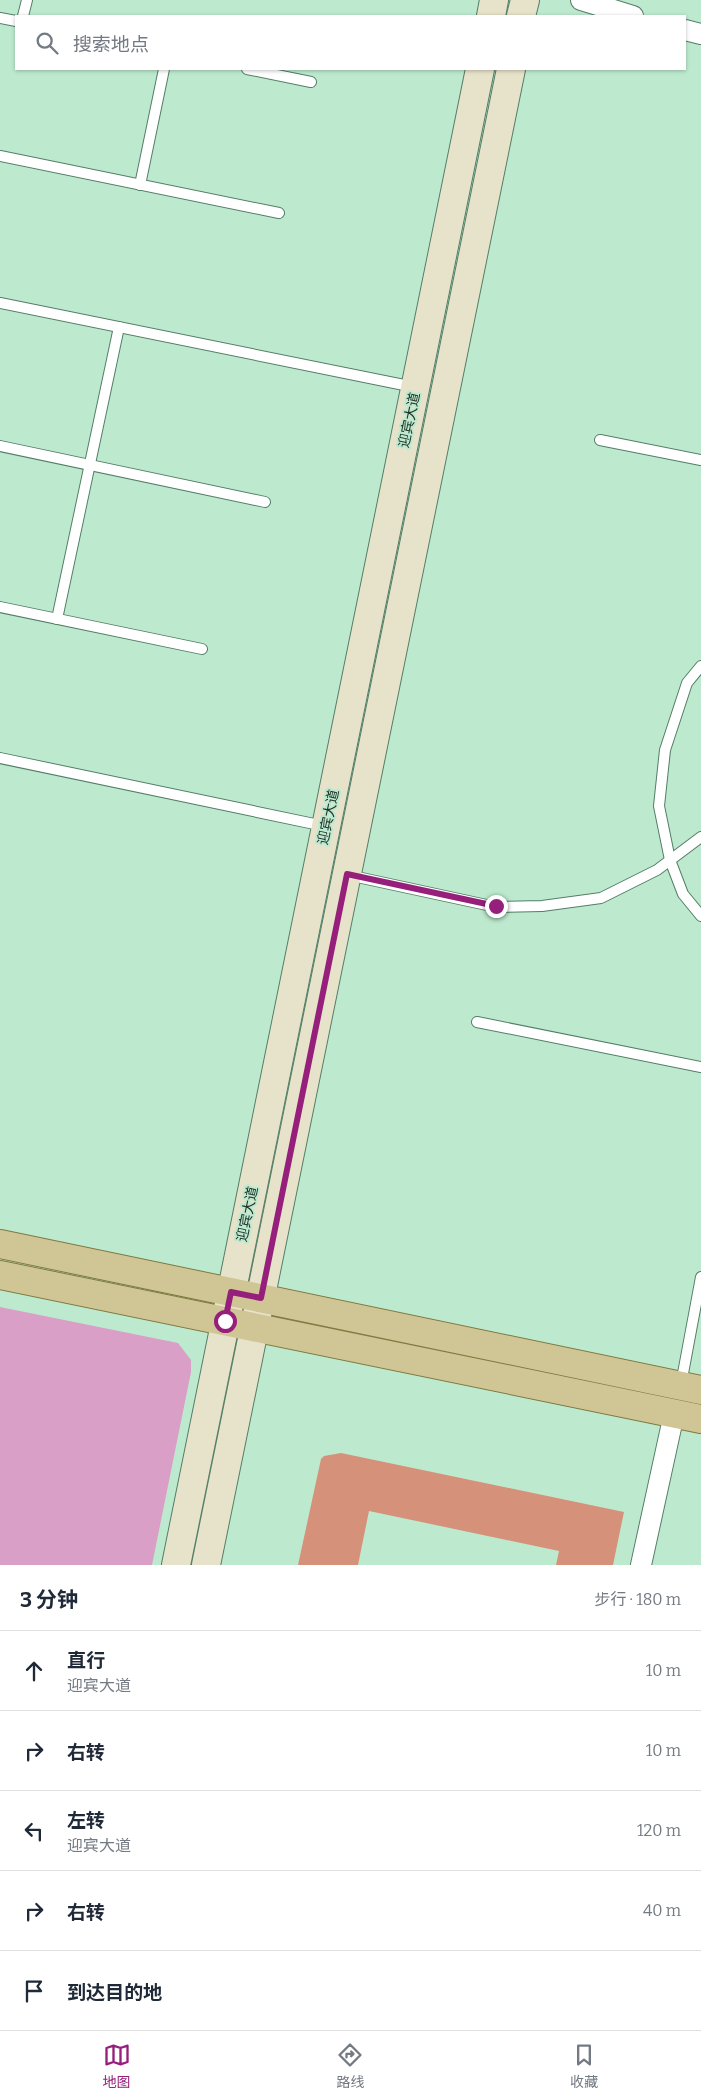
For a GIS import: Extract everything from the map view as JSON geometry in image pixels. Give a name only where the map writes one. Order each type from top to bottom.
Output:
[{"type":"main road","points":[[491,15],[494,0]]},
{"type":"main road","points":[[521,15],[525,0]]},
{"type":"main road","name":"迎宾大道","points":[[176,1565],[480,70]]},
{"type":"main road","points":[[206,1565],[511,70]]},
{"type":"main road","points":[[0,1244],[691,1388]]},
{"type":"main road","points":[[0,1275],[701,1419]]},
{"type":"street","points":[[581,0],[630,15]]},
{"type":"street","points":[[686,30],[701,34]]},
{"type":"street","points":[[641,1565],[674,1414]]},
{"type":"lane","points":[[24,15],[27,0]]},
{"type":"lane","points":[[0,18],[15,21]]},
{"type":"lane","points":[[140,185],[164,70]]},
{"type":"lane","points":[[252,70],[311,82]]},
{"type":"lane","points":[[0,156],[279,213]]},
{"type":"lane","points":[[0,302],[415,387]]},
{"type":"lane","points":[[58,619],[119,327]]},
{"type":"lane","points":[[600,440],[701,460]]},
{"type":"lane","points":[[0,446],[265,502]]},
{"type":"lane","points":[[0,607],[202,649]]},
{"type":"lane","points":[[701,666],[687,683],[665,750],[660,806],[670,860],[683,894],[701,916]]},
{"type":"lane","points":[[0,758],[326,826]]},
{"type":"lane","points":[[347,874],[496,906],[542,906],[601,898],[657,870],[701,837]]},
{"type":"lane","points":[[477,1022],[701,1066]]},
{"type":"lane","points":[[691,1388],[701,1276]]},
{"type":"shaded area","points":[[0,1307],[178,1343],[191,1360],[191,1372],[152,1565],[0,1565]]},
{"type":"building","points":[[341,1453],[624,1512],[613,1565],[556,1565],[559,1551],[369,1511],[358,1565],[298,1565],[321,1459],[324,1456]]},
{"type":"route","points":[[225,1321],[231,1292],[261,1298],[347,874],[496,906]]}]
